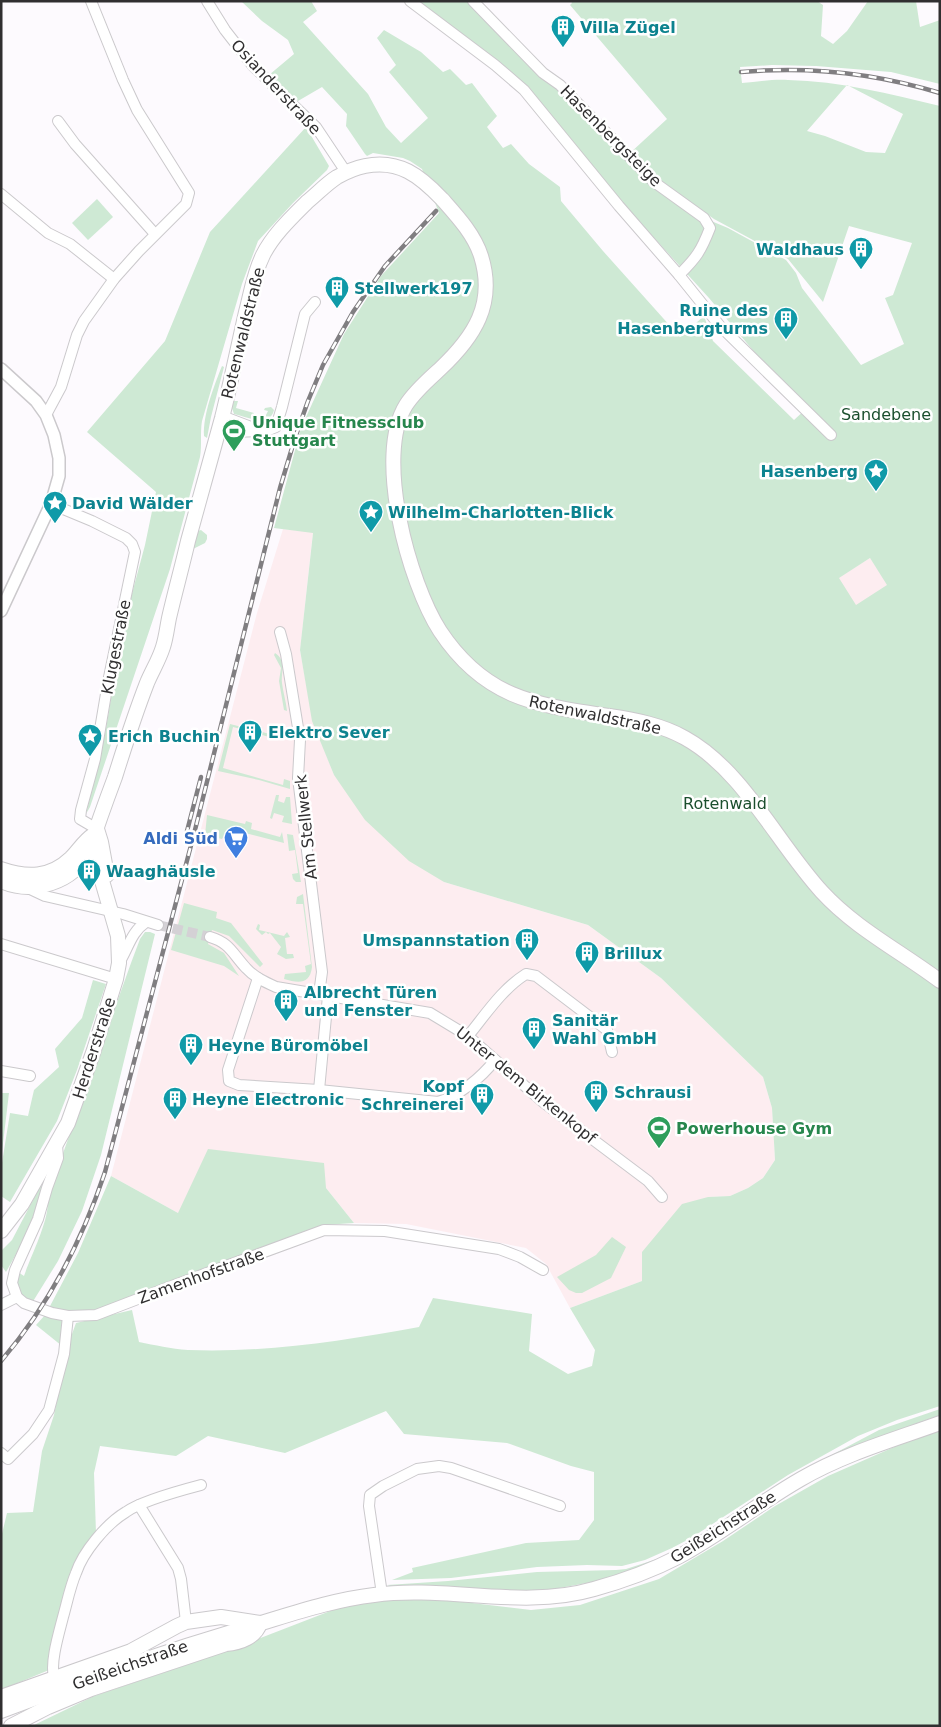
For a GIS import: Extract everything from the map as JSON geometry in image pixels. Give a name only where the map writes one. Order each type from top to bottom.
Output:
[{"type":"main road","name":"Rotenwaldstraße","points":[[89,856],[95,832],[149,678],[164,643],[254,281],[267,248],[275,236],[300,209],[329,183],[346,172],[378,164],[396,166],[415,174],[430,187],[458,218],[474,240],[482,259],[485,277],[482,308],[475,327],[463,347],[422,386],[408,403],[396,430],[393,459],[395,491],[402,531],[412,568],[433,620],[449,644],[478,674],[493,685],[519,698],[547,707],[645,722],[663,728],[710,754],[724,767],[818,888],[835,906],[852,920],[940,981]]},
{"type":"main road","name":"Rotenwaldstraße","points":[[1,868],[24,875],[32,875],[53,869],[70,859],[95,832]]},
{"type":"main road","points":[[95,832],[101,842],[107,875],[105,890]]},
{"type":"main road","points":[[70,859],[89,856]]},
{"type":"main road","points":[[1,881],[28,888],[42,886],[60,880],[78,868],[89,856]]},
{"type":"main road","name":"Herderstraße","points":[[1,1231],[22,1204],[56,1145],[78,1100],[116,979],[119,963],[118,936],[98,867],[89,856]]},
{"type":"main road","name":"Geißeichstraße","points":[[1,1711],[171,1650],[331,1603],[382,1594],[438,1594],[506,1598],[538,1597],[590,1590],[614,1583],[642,1574],[678,1557],[781,1491],[823,1467],[877,1444],[940,1422]]},
{"type":"main road","name":"Geißeichstraße","points":[[2,1697],[131,1651],[186,1622],[221,1617],[260,1623]]},
{"type":"main road","name":"Geißeichstraße","points":[[11,1726],[48,1707],[92,1689],[226,1644],[237,1643],[256,1632],[260,1623]]},
{"type":"main road","points":[[166,1632],[187,1629],[193,1634],[196,1642]]},
{"type":"street","points":[[46,415],[63,383],[77,335],[84,321],[114,279],[155,234],[186,204],[189,193],[137,110],[122,80],[90,1]]},
{"type":"street","name":"Osianderstraße","points":[[207,1],[225,30],[253,66],[316,127],[346,172]]},
{"type":"street","name":"Hasenbergsteige","points":[[410,1],[495,65],[524,90],[720,326],[831,436]]},
{"type":"street","name":"Hasenbergsteige","points":[[473,1],[543,74],[560,84],[654,182],[704,218],[710,228],[705,242],[698,255],[679,275]]},
{"type":"street","points":[[58,121],[74,144],[155,234]]},
{"type":"street","points":[[1,194],[48,232],[70,244],[114,279]]},
{"type":"street","points":[[220,422],[266,431],[276,427],[305,314],[315,302]]},
{"type":"street","points":[[1,369],[36,401],[46,415],[54,435],[59,476],[51,504],[5,595],[1,611]]},
{"type":"street","name":"Klugestraße","points":[[51,504],[126,538],[132,544],[134,552],[95,759],[80,810],[80,819],[95,832]]},
{"type":"street","name":"Am Stellwerk","points":[[280,632],[286,654],[300,740],[298,778],[324,995],[319,1090]]},
{"type":"street","points":[[28,888],[45,896],[110,911],[158,925]]},
{"type":"street","points":[[119,963],[133,936],[141,925],[146,922]]},
{"type":"street","name":"Unter dem Birkenkopf","points":[[210,936],[222,941],[247,969],[258,978],[276,987],[430,1013],[468,1036],[543,1102],[648,1181],[662,1197]]},
{"type":"street","points":[[1,944],[116,979]]},
{"type":"street","points":[[468,1036],[504,992],[526,974],[536,976],[607,1030],[612,1052]]},
{"type":"street","points":[[258,978],[228,1070],[229,1081],[240,1085],[319,1090],[438,1102],[448,1099],[465,1088],[485,1073],[495,1060]]},
{"type":"street","points":[[1,1072],[30,1076]]},
{"type":"street","points":[[1,1305],[17,1297],[12,1283],[13,1276],[38,1218],[58,1158],[56,1145]]},
{"type":"street","name":"Zamenhofstraße","points":[[17,1297],[24,1303],[52,1313],[68,1316],[96,1315],[324,1230],[385,1231],[499,1249],[520,1257],[543,1270]]},
{"type":"street","points":[[1,1453],[8,1459],[33,1434],[49,1410],[64,1354],[68,1316]]},
{"type":"street","points":[[382,1594],[369,1506],[370,1495],[406,1474],[429,1466],[451,1468],[560,1506]]},
{"type":"street","name":"Geißeichstraße","points":[[54,1677],[53,1666],[62,1621],[76,1573],[94,1542],[126,1511],[187,1484],[201,1485]]},
{"type":"street","name":"Geißeichstraße","points":[[139,1505],[178,1568],[186,1622]]},
{"type":"shaded area","points":[[283,529],[313,532],[300,651],[313,721],[334,775],[444,882],[588,925],[661,978],[763,1077],[772,1108],[775,1160],[763,1178],[748,1188],[730,1196],[708,1197],[642,1281],[570,1308],[546,1264],[526,1248],[406,1224],[354,1223],[326,1188],[178,1213],[111,1176],[257,613]]},
{"type":"shaded area","points":[[870,558],[888,585],[856,606],[838,578]]},
{"type":"green space","points":[[241,1],[311,1],[317,11],[303,22],[368,94],[386,127],[401,143],[428,118],[389,72],[396,65],[377,38],[384,30],[421,52],[443,72],[450,69],[466,85],[472,83],[497,116],[487,127],[503,148],[511,144],[529,164],[560,187],[561,201],[680,337],[704,316],[713,341],[794,420],[808,407],[761,360],[709,298],[624,205],[524,87],[416,1],[472,1],[654,182],[704,218],[728,228],[786,260],[796,273],[802,288],[861,365],[904,344],[885,298],[893,295],[912,243],[849,226],[823,302],[788,259],[714,219],[658,179],[630,153],[667,119],[570,5],[571,1],[817,1],[823,5],[821,36],[833,44],[847,31],[868,1],[916,1],[920,27],[940,20],[940,84],[891,72],[816,66],[772,65],[740,67],[742,83],[782,80],[846,86],[807,131],[866,152],[885,153],[903,114],[849,86],[940,106],[940,1406],[897,1420],[858,1436],[788,1475],[691,1538],[645,1560],[622,1566],[537,1567],[451,1578],[392,1580],[413,1572],[412,1568],[526,1543],[579,1540],[594,1520],[594,1472],[571,1466],[507,1443],[404,1434],[386,1411],[285,1453],[208,1436],[176,1456],[100,1446],[94,1473],[96,1533],[77,1559],[71,1571],[49,1670],[1,1690],[1,1538],[7,1513],[33,1512],[42,1451],[54,1415],[68,1345],[76,1323],[132,1310],[139,1342],[188,1350],[275,1348],[361,1337],[419,1327],[433,1298],[532,1314],[529,1351],[568,1374],[592,1366],[595,1350],[570,1308],[642,1281],[642,1252],[682,1204],[708,1197],[730,1196],[748,1188],[763,1178],[775,1160],[772,1108],[763,1077],[661,978],[588,925],[444,882],[409,861],[365,820],[334,775],[312,721],[300,650],[313,533],[274,528],[301,428],[344,334],[381,276],[439,213],[422,169],[403,158],[373,153],[367,156],[346,126],[347,114],[322,87],[298,101],[269,75],[294,54],[288,40],[262,21]],"holes":[[[870,558],[887,585],[856,605],[839,578]]]},
{"type":"green space","points":[[306,127],[329,166],[258,241],[242,284],[202,421],[200,457],[170,569],[90,807],[86,814],[105,734],[123,627],[145,545],[156,492],[87,432],[165,341],[210,232]]},
{"type":"green space","points":[[97,199],[113,217],[88,240],[72,223]]},
{"type":"green space","points":[[222,366],[224,367],[207,438],[204,436],[204,427],[207,409]]},
{"type":"green space","points":[[234,401],[238,401],[236,408],[254,413],[259,418],[262,414],[266,415],[268,411],[264,410],[265,408],[271,407],[274,410],[268,419],[251,419],[234,414],[232,408]]},
{"type":"green space","points":[[201,530],[207,535],[207,539],[205,543],[193,549],[198,531]]},
{"type":"green space","points":[[275,653],[281,659],[283,666],[282,683],[287,711],[284,710],[279,681],[281,668],[274,655]]},
{"type":"green space","points":[[230,724],[274,735],[273,738],[233,727],[223,768],[283,785],[284,779],[290,781],[290,789],[218,771]]},
{"type":"green space","points":[[276,795],[279,795],[278,801],[284,803],[286,797],[290,797],[292,824],[282,822],[284,816],[274,813],[272,819],[270,818]]},
{"type":"green space","points":[[207,815],[245,824],[246,821],[252,823],[251,829],[280,837],[282,832],[284,843],[237,831],[236,835],[226,832],[222,839],[205,835]]},
{"type":"green space","points":[[287,834],[293,835],[301,882],[296,882],[293,879],[292,874],[298,873],[295,850],[289,851]]},
{"type":"green space","points":[[303,894],[312,967],[309,977],[298,982],[284,979],[285,974],[306,972],[305,966],[311,964],[303,904],[296,904],[297,897]]},
{"type":"green space","points":[[184,903],[217,912],[216,918],[231,923],[263,964],[260,967],[229,936],[212,930],[208,944],[224,953],[239,976],[224,966],[171,950]]},
{"type":"green space","points":[[258,924],[260,925],[259,930],[284,936],[287,932],[290,937],[285,938],[287,954],[293,954],[294,958],[286,959],[277,954],[281,947],[270,933],[266,932],[262,935],[256,929]]},
{"type":"green space","points":[[145,932],[155,934],[101,1155],[82,1211],[58,1261],[32,1303],[19,1291],[17,1283],[18,1272],[24,1276],[40,1237],[48,1205],[47,1198],[131,963],[140,939]]},
{"type":"green space","points":[[93,980],[106,984],[77,1070],[57,1121],[10,1202],[1,1196],[1,1169],[10,1113],[28,1116],[34,1090],[59,1067],[55,1049],[82,1018]]},
{"type":"green space","points":[[1,1093],[9,1093],[1,1160]]},
{"type":"green space","points":[[208,1149],[324,1163],[326,1188],[354,1223],[324,1225],[101,1309],[69,1312],[49,1308],[78,1253],[111,1176],[178,1213]]},
{"type":"green space","points":[[45,1177],[29,1231],[6,1272],[1,1265],[1,1251],[12,1240]]},
{"type":"green space","points":[[612,1237],[626,1247],[611,1278],[582,1293],[569,1290],[557,1277],[596,1255]]},
{"type":"green space","points":[[46,1314],[65,1322],[62,1346],[36,1325]]},
{"type":"green space","points":[[940,1409],[940,1415],[824,1459],[879,1430]]},
{"type":"green space","points":[[940,1430],[940,1726],[32,1726],[94,1696],[227,1651],[338,1608],[383,1600],[421,1599],[531,1610],[580,1605],[659,1579],[723,1541],[775,1506],[828,1476],[901,1444]]},
{"type":"green space","points":[[660,1558],[647,1565],[603,1580],[530,1592],[393,1587],[387,1585],[537,1572],[616,1570],[626,1569]]},
{"type":"tunnel","points":[[158,925],[210,937]]},
{"type":"railway","points":[[741,72],[791,70],[841,73],[891,80],[940,93]]},
{"type":"railway","points":[[1,1361],[49,1295],[86,1223],[105,1172],[194,834],[280,488],[308,401],[323,365],[353,312],[385,266],[436,211]]},
{"type":"railway","points":[[186,835],[201,777]]},
{"type":"place","name":"Villa Zügel","points":[[563,48]]},
{"type":"place","name":"Waldhaus","points":[[861,270]]},
{"type":"place","name":"Stellwerk197","points":[[337,309]]},
{"type":"place","name":"Ruine des Hasenbergturms","points":[[786,340]]},
{"type":"place","name":"Unique Fitnessclub Stuttgart","points":[[234,452]]},
{"type":"place","name":"Hasenberg","points":[[876,492]]},
{"type":"place","name":"David Wälder","points":[[55,524]]},
{"type":"place","name":"Wilhelm-Charlotten-Blick","points":[[371,533]]},
{"type":"place","name":"Elektro Sever","points":[[250,753]]},
{"type":"place","name":"Erich Buchin","points":[[90,757]]},
{"type":"place","name":"Aldi Süd","points":[[236,859]]},
{"type":"place","name":"Waaghäusle","points":[[89,892]]},
{"type":"place","name":"Umspannstation","points":[[527,961]]},
{"type":"place","name":"Brillux","points":[[587,974]]},
{"type":"place","name":"Albrecht Türen und Fenster","points":[[286,1022]]},
{"type":"place","name":"Sanitär Wahl GmbH","points":[[534,1050]]},
{"type":"place","name":"Heyne Büromöbel","points":[[191,1066]]},
{"type":"place","name":"Schrausi","points":[[596,1113]]},
{"type":"place","name":"Kopf Schreinerei","points":[[482,1116]]},
{"type":"place","name":"Heyne Electronic","points":[[175,1120]]},
{"type":"place","name":"Powerhouse Gym","points":[[659,1149]]},
{"type":"park label","name":"Sandebene","points":[[886,414]]},
{"type":"park label","name":"Rotenwald","points":[[725,803]]}]
